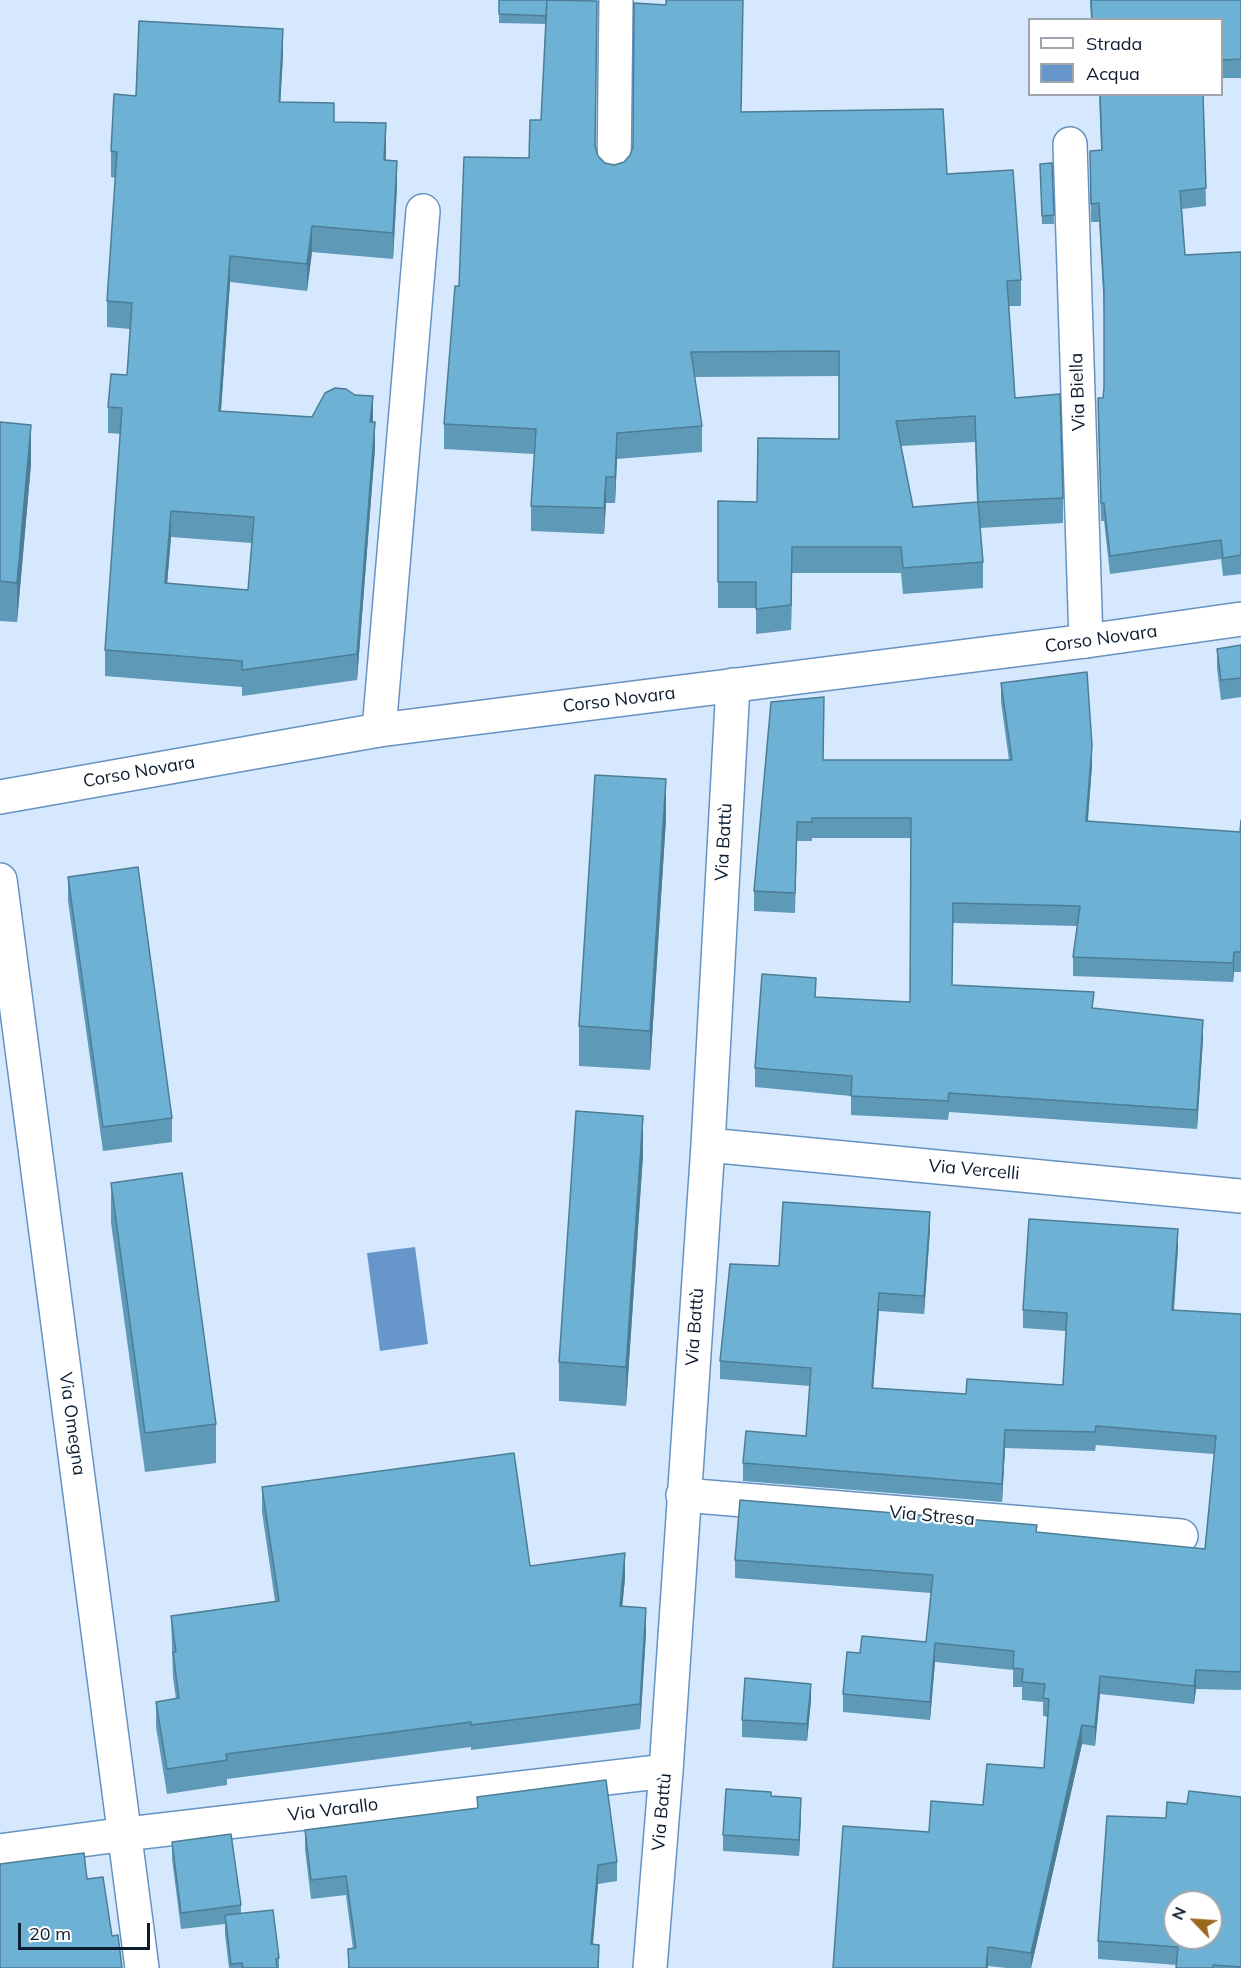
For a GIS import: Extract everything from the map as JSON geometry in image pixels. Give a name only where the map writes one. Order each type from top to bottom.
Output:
[{"type":"street","points":[[614,172],[616,0]]},
{"type":"street","name":"Via Biella","points":[[1070,144],[1086,641]]},
{"type":"street","points":[[379,730],[423,211]]},
{"type":"street","name":"Corso Novara","points":[[0,797],[379,730],[1086,641],[1241,619]]},
{"type":"street","name":"Via Battù","points":[[650,1968],[666,1771],[708,1145],[733,685]]},
{"type":"street","name":"Via Omegna","points":[[0,880],[142,1968]]},
{"type":"street","name":"Via Vercelli","points":[[708,1145],[1241,1196]]},
{"type":"street","name":"Via Stresa","points":[[683,1495],[1181,1536]]},
{"type":"street","name":"Via Varallo","points":[[0,1851],[126,1834],[666,1771]]},
{"type":"water","points":[[415,1247],[428,1344],[380,1351],[367,1253]]},
{"type":"building","points":[[499,0],[547,0],[546,16],[499,14]]},
{"type":"building","points":[[547,0],[597,1],[595,146],[598,156],[605,163],[614,165],[624,162],[633,147],[634,3],[666,5],[666,0],[743,0],[741,112],[943,109],[947,174],[1013,170],[1021,280],[1007,281],[1015,398],[1060,394],[1063,498],[978,502],[983,562],[903,568],[901,547],[792,547],[791,605],[756,609],[756,582],[718,582],[718,501],[757,502],[758,438],[839,439],[839,351],[691,352],[702,426],[617,433],[615,477],[606,477],[604,508],[531,506],[536,429],[444,424],[455,286],[459,286],[464,157],[529,158],[530,120],[541,120]],"holes":[[[975,416],[978,502],[913,507],[896,421]]]},
{"type":"building","points":[[1091,0],[1241,0],[1241,59],[1223,60],[1223,18],[1092,18]]},
{"type":"building","points":[[139,21],[283,29],[279,102],[334,103],[334,122],[386,123],[384,160],[397,161],[393,233],[312,226],[307,264],[230,256],[219,411],[312,417],[325,393],[335,388],[346,389],[355,395],[373,396],[370,422],[375,422],[357,654],[242,670],[242,661],[105,650],[122,408],[108,407],[111,374],[127,375],[132,303],[107,301],[117,152],[111,151],[114,94],[136,96]],"holes":[[[171,511],[254,517],[248,590],[165,583]]]},
{"type":"building","points":[[1100,96],[1203,96],[1206,188],[1180,191],[1185,255],[1241,252],[1241,555],[1223,558],[1221,540],[1110,556],[1104,503],[1101,503],[1098,398],[1103,398],[1104,388],[1104,291],[1099,203],[1091,204],[1090,151],[1102,150]]},
{"type":"building","points":[[1052,163],[1054,215],[1042,216],[1040,164]]},
{"type":"building","points":[[0,422],[31,425],[17,583],[0,581]]},
{"type":"building","points":[[1241,645],[1241,678],[1221,680],[1217,649]]},
{"type":"building","points":[[1087,672],[1092,746],[1086,821],[1240,832],[1241,820],[1241,952],[1234,952],[1233,963],[1073,957],[1080,906],[953,903],[952,985],[1094,992],[1092,1008],[1203,1020],[1197,1110],[949,1093],[948,1101],[851,1096],[852,1076],[755,1068],[762,974],[816,978],[815,997],[910,1002],[911,818],[812,818],[812,822],[797,822],[795,893],[754,891],[771,702],[824,697],[823,760],[1012,760],[1001,683]]},
{"type":"building","points":[[595,775],[666,779],[650,1031],[579,1026]]},
{"type":"building","points":[[138,867],[172,1118],[103,1127],[68,877]]},
{"type":"building","points":[[576,1111],[643,1116],[626,1367],[559,1362]]},
{"type":"building","points":[[182,1173],[216,1424],[145,1433],[111,1183]]},
{"type":"building","points":[[783,1202],[930,1212],[924,1296],[879,1293],[872,1388],[966,1394],[967,1379],[1063,1385],[1067,1313],[1023,1310],[1029,1219],[1178,1229],[1172,1310],[1241,1314],[1241,1672],[1196,1670],[1194,1686],[1100,1676],[1095,1727],[1082,1725],[1031,1953],[988,1947],[986,1968],[833,1968],[843,1826],[929,1832],[931,1801],[983,1805],[987,1764],[1044,1768],[1049,1699],[1043,1698],[1045,1684],[1022,1682],[1023,1669],[1013,1668],[1014,1651],[935,1643],[930,1702],[843,1694],[847,1652],[860,1653],[862,1636],[926,1642],[933,1575],[735,1560],[740,1500],[1037,1525],[1036,1532],[1205,1549],[1216,1436],[1096,1426],[1095,1432],[1005,1430],[1002,1484],[743,1463],[746,1431],[806,1436],[811,1368],[720,1361],[730,1264],[779,1266]]},
{"type":"building","points":[[514,1453],[530,1566],[625,1553],[620,1606],[646,1608],[640,1704],[471,1725],[471,1722],[226,1754],[227,1760],[167,1769],[156,1702],[179,1698],[171,1616],[279,1601],[262,1487]]},
{"type":"building","points":[[745,1678],[811,1684],[807,1724],[742,1720]]},
{"type":"building","points":[[606,1780],[617,1862],[598,1865],[591,1944],[599,1945],[598,1968],[349,1968],[348,1949],[356,1948],[346,1876],[311,1880],[305,1830],[478,1808],[477,1797]]},
{"type":"building","points":[[726,1789],[771,1792],[771,1796],[801,1798],[799,1840],[723,1835]]},
{"type":"building","points":[[1189,1791],[1241,1797],[1241,1967],[1213,1965],[1213,1968],[1176,1968],[1178,1950],[1223,1950],[1223,1890],[1163,1890],[1163,1946],[1098,1941],[1107,1816],[1166,1818],[1167,1802],[1187,1804]]},
{"type":"building","points":[[231,1834],[241,1905],[181,1913],[172,1842]]},
{"type":"building","points":[[84,1853],[87,1879],[103,1877],[112,1936],[118,1935],[122,1968],[0,1968],[0,1864]]},
{"type":"building","points":[[273,1910],[279,1958],[276,1959],[277,1968],[243,1968],[242,1963],[231,1964],[225,1915]]}]
